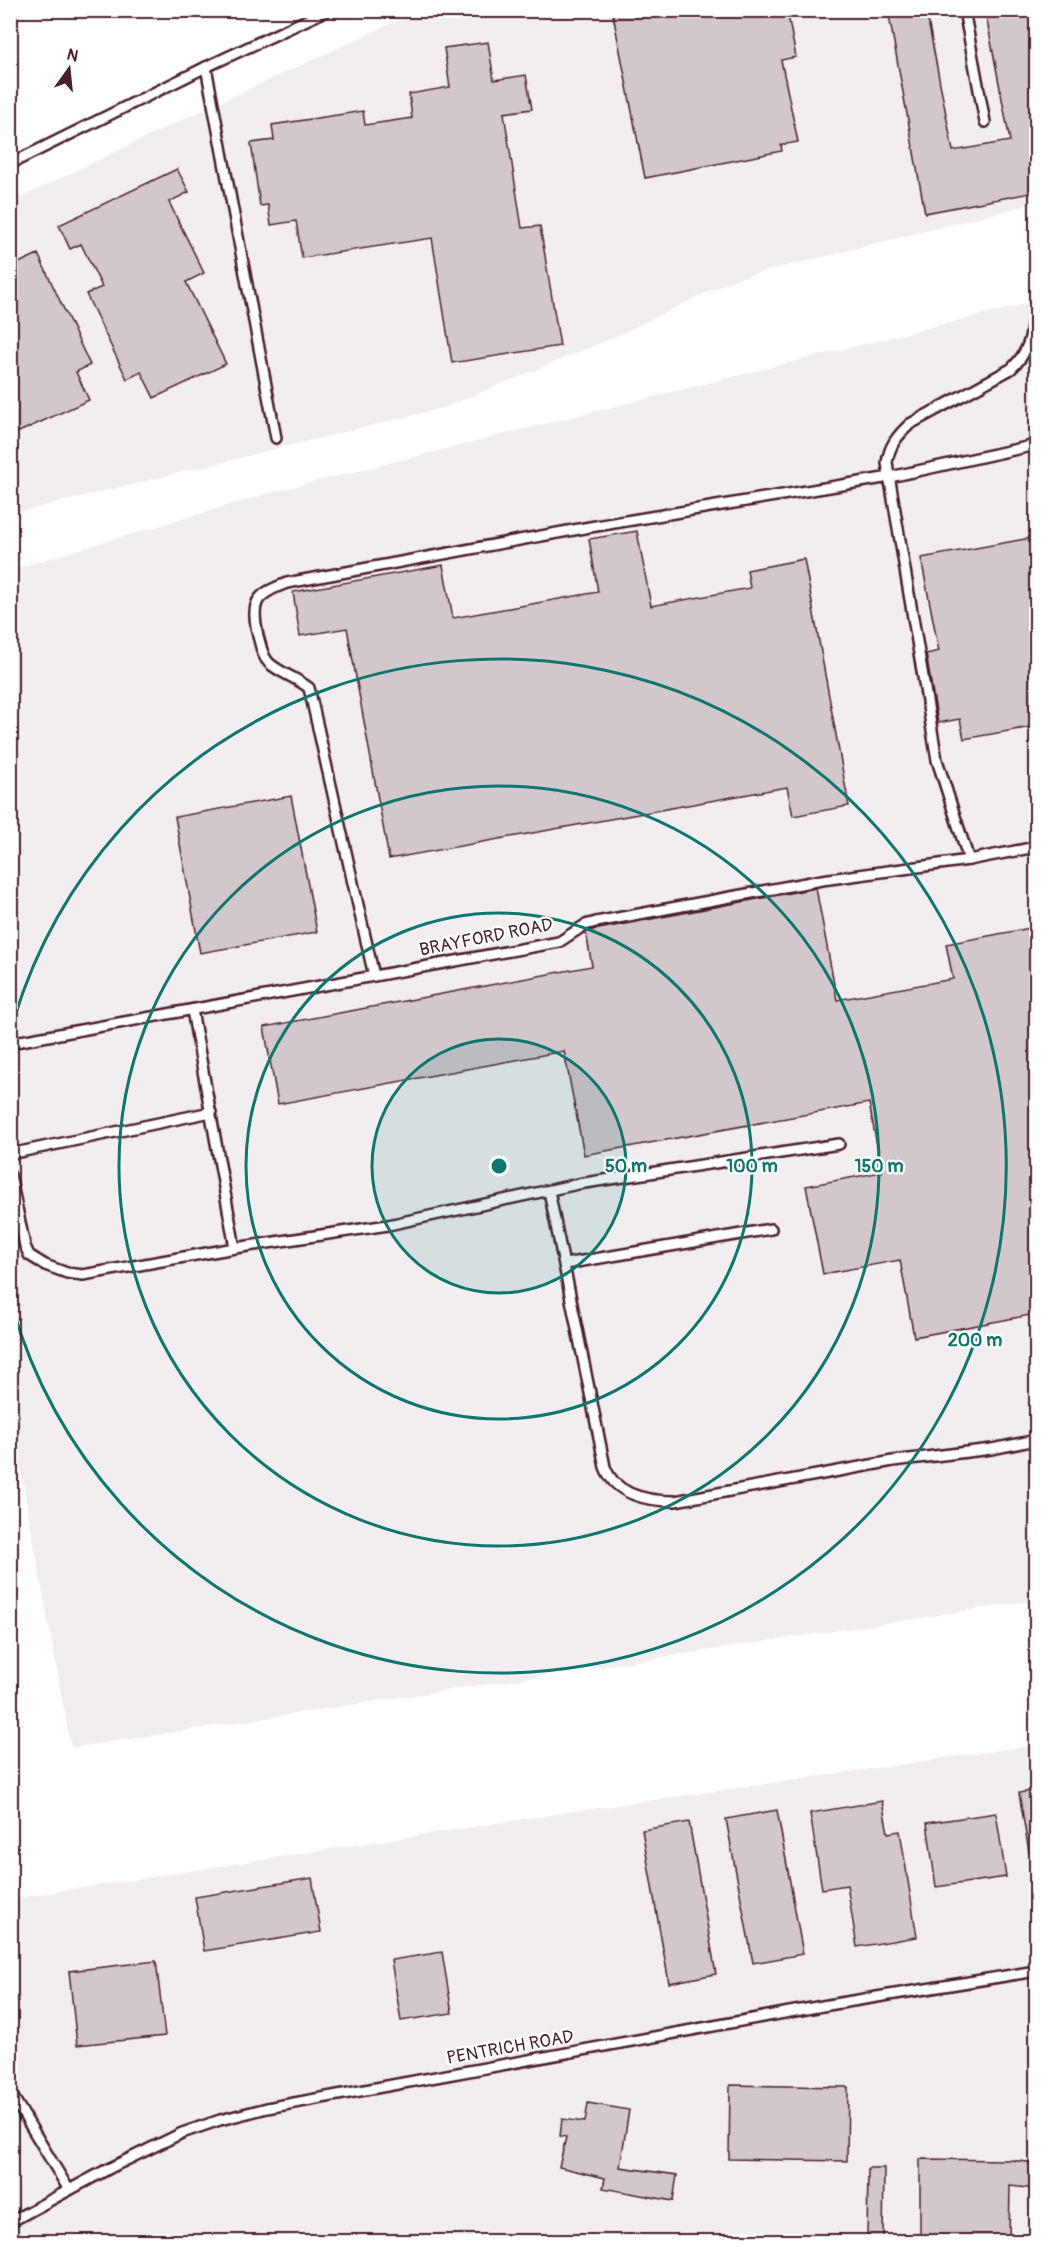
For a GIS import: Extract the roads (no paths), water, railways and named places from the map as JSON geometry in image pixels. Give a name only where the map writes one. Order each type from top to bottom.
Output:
[{"type":"lane","points":[[10,164],[206,67],[328,10]]},
{"type":"lane","points":[[964,10],[985,122]]},
{"type":"lane","points":[[206,67],[276,438]]},
{"type":"lane","points":[[969,860],[937,760],[887,463],[888,453],[897,436],[909,424],[1011,369],[1020,360],[1030,342],[1033,315]]},
{"type":"lane","points":[[374,976],[309,688],[269,663],[262,652],[254,614],[259,600],[268,590],[287,583],[579,529],[890,477],[1036,445]]},
{"type":"lane","name":"BRAYFORD ROAD","points":[[10,1043],[559,942],[585,925],[596,922],[822,880],[969,860],[1036,847]]},
{"type":"lane","points":[[192,1010],[235,1248]]},
{"type":"lane","points":[[10,1154],[211,1112]]},
{"type":"lane","points":[[10,1175],[25,1246],[29,1255],[56,1270],[83,1275],[388,1224],[549,1191],[839,1144]]},
{"type":"lane","points":[[549,1191],[605,1467],[609,1479],[616,1485],[636,1495],[660,1501],[675,1501],[893,1461],[992,1449],[1036,1440]]},
{"type":"lane","points":[[565,1264],[771,1229]]},
{"type":"lane","name":"PENTRICH ROAD","points":[[10,2222],[182,2133],[267,2108],[828,2005],[1036,1971]]},
{"type":"lane","points":[[11,2096],[69,2190]]}]
